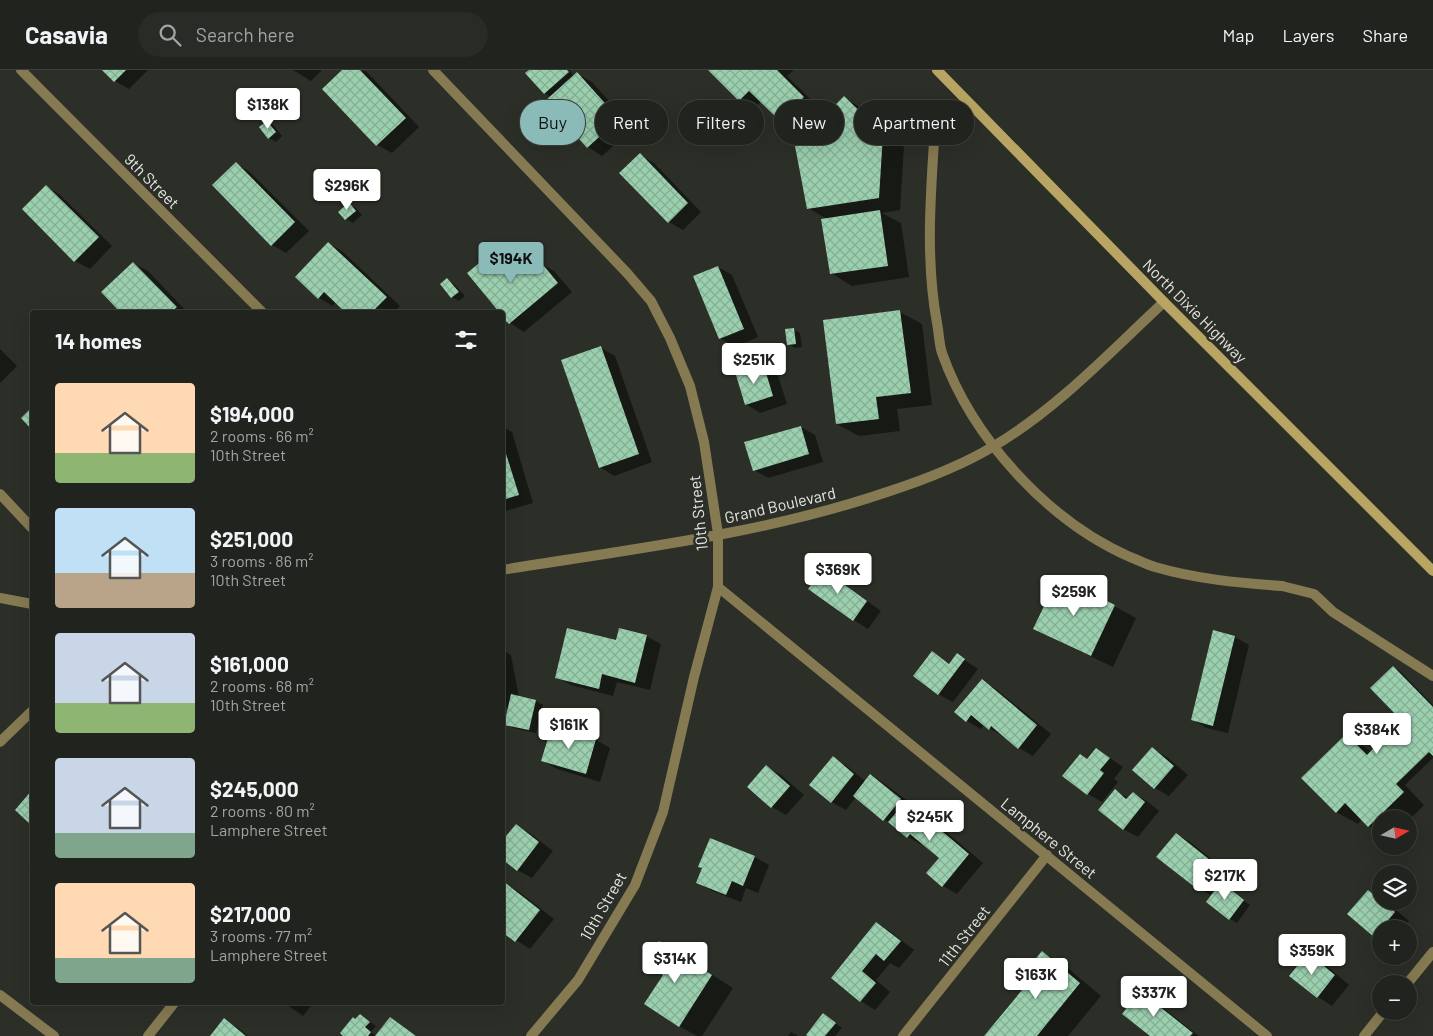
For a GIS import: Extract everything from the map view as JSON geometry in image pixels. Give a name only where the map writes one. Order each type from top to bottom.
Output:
[{"type":"street","name":"9th Street","points":[[22,70],[260,310]]},
{"type":"street","name":"10th Street","points":[[433,70],[628,272],[651,300],[670,338],[690,386],[704,442],[718,534],[718,587],[694,677],[662,812],[635,886],[578,980],[531,1036]]},
{"type":"street","name":"North Dixie Highway","points":[[937,70],[1164,302],[1433,571]]},
{"type":"street","points":[[934,145],[930,244],[934,306],[942,352],[960,394],[980,430],[1028,486],[1068,521],[1110,548],[1153,567],[1195,577],[1237,583],[1282,586],[1314,594],[1333,612],[1433,676]]},
{"type":"street","name":"Grand Boulevard","points":[[505,570],[788,522],[861,502],[936,476],[994,446],[1036,417],[1077,383],[1164,302]]},
{"type":"street","points":[[0,494],[30,526]]},
{"type":"street","name":"Lamphere Street","points":[[718,587],[1267,1036]]},
{"type":"street","points":[[0,598],[30,604]]},
{"type":"street","points":[[0,742],[30,713]]},
{"type":"street","name":"11th Street","points":[[904,1036],[1047,856]]},
{"type":"street","points":[[1414,975],[1433,952]]},
{"type":"street","points":[[0,995],[54,1036]]},
{"type":"street","points":[[148,1036],[173,1005]]},
{"type":"street","points":[[1364,1036],[1377,1020]]},
{"type":"building","points":[[102,70],[126,70],[114,82]]},
{"type":"building","points":[[342,70],[360,70],[406,118],[376,146],[322,89]]},
{"type":"building","points":[[529,70],[567,70],[569,72],[544,94],[525,73]]},
{"type":"building","points":[[708,70],[777,70],[804,97],[801,100],[774,100],[774,115],[764,106],[764,100],[758,100],[749,91],[738,100]]},
{"type":"building","points":[[577,72],[602,100],[595,100],[595,141],[587,148],[584,145],[585,100],[546,100]]},
{"type":"building","points":[[844,96],[854,106],[854,145],[882,145],[879,198],[807,209],[795,146],[844,145],[844,100],[840,100]]},
{"type":"building","points":[[267,121],[276,132],[268,139],[259,127]]},
{"type":"building","points":[[640,153],[688,203],[668,223],[619,173]]},
{"type":"building","points":[[236,162],[295,222],[271,246],[212,185]]},
{"type":"building","points":[[46,185],[99,237],[74,262],[22,209]]},
{"type":"building","points":[[349,202],[356,211],[345,220],[338,212]]},
{"type":"building","points":[[880,210],[888,266],[830,274],[821,219]]},
{"type":"building","points":[[328,242],[387,297],[374,310],[343,310],[324,292],[318,299],[295,277]]},
{"type":"building","points":[[501,245],[524,274],[540,261],[558,283],[509,324],[505,320],[505,310],[497,310],[467,273]]},
{"type":"building","points":[[133,262],[177,307],[173,310],[118,310],[101,292]]},
{"type":"building","points":[[718,266],[744,329],[719,339],[693,276]]},
{"type":"building","points":[[447,278],[459,292],[451,298],[440,284]]},
{"type":"building","points":[[900,310],[911,393],[876,397],[879,419],[836,424],[823,320]]},
{"type":"building","points":[[794,328],[796,344],[787,345],[785,329]]},
{"type":"building","points":[[601,346],[639,454],[599,468],[561,360]]},
{"type":"building","points":[[764,366],[773,396],[745,405],[736,375]]},
{"type":"building","points":[[30,409],[30,428],[21,418]]},
{"type":"building","points":[[801,426],[809,454],[753,471],[744,442]]},
{"type":"building","points":[[505,451],[519,495],[505,499]]},
{"type":"building","points":[[823,569],[867,601],[853,621],[808,589]]},
{"type":"building","points":[[1058,577],[1115,605],[1091,656],[1033,629]]},
{"type":"building","points":[[567,628],[616,640],[619,628],[647,635],[635,683],[602,674],[599,689],[555,678]]},
{"type":"building","points":[[1213,630],[1235,636],[1213,726],[1191,720]]},
{"type":"building","points":[[932,651],[949,664],[957,653],[965,659],[938,695],[913,676]]},
{"type":"building","points":[[1393,666],[1433,707],[1433,756],[1429,752],[1396,784],[1404,792],[1385,810],[1372,810],[1372,823],[1368,827],[1345,803],[1336,813],[1301,778],[1346,734],[1367,755],[1401,720],[1370,688]]},
{"type":"building","points":[[982,679],[1037,725],[1018,749],[991,726],[989,730],[971,715],[966,722],[954,712]]},
{"type":"building","points":[[511,694],[536,700],[529,730],[505,725]]},
{"type":"building","points":[[552,725],[596,739],[586,774],[541,761]]},
{"type":"building","points":[[1152,747],[1174,766],[1154,789],[1132,770]]},
{"type":"building","points":[[1096,748],[1110,758],[1100,770],[1104,773],[1087,795],[1062,776],[1080,754],[1087,759]]},
{"type":"building","points":[[833,756],[854,774],[831,803],[809,785]]},
{"type":"building","points":[[766,765],[790,786],[771,808],[747,787]]},
{"type":"building","points":[[870,774],[901,799],[883,821],[853,796]]},
{"type":"building","points":[[1115,789],[1126,799],[1133,792],[1145,802],[1123,830],[1098,810]]},
{"type":"building","points":[[30,792],[30,824],[15,810]]},
{"type":"building","points":[[906,801],[969,854],[942,887],[926,873],[939,858],[910,834],[907,838],[888,822]]},
{"type":"building","points":[[516,824],[539,842],[517,871],[505,861],[505,837]]},
{"type":"building","points":[[1176,833],[1215,864],[1196,888],[1156,857]]},
{"type":"building","points":[[710,838],[755,856],[743,886],[732,881],[726,895],[696,883],[702,868],[698,867]]},
{"type":"building","points":[[1221,882],[1244,900],[1229,920],[1206,902]]},
{"type":"building","points":[[505,883],[540,910],[515,942],[505,934]]},
{"type":"building","points":[[1368,890],[1372,893],[1372,910],[1393,910],[1395,912],[1388,920],[1372,920],[1372,935],[1347,914]]},
{"type":"building","points":[[876,922],[901,941],[884,961],[876,954],[862,971],[876,983],[860,1002],[831,978]]},
{"type":"building","points":[[659,941],[712,975],[679,1027],[644,1004],[663,975],[645,963]]},
{"type":"building","points":[[1042,951],[1080,983],[1037,1036],[984,1036],[1027,984],[1020,978]]},
{"type":"building","points":[[1308,953],[1335,975],[1317,998],[1289,976]]},
{"type":"building","points":[[1140,991],[1193,1033],[1190,1036],[1150,1036],[1122,1014]]},
{"type":"building","points":[[823,1013],[836,1023],[825,1036],[806,1035]]},
{"type":"building","points":[[360,1014],[370,1022],[365,1027],[371,1032],[368,1036],[343,1036],[340,1033],[353,1017],[355,1019]]},
{"type":"building","points":[[390,1017],[416,1036],[375,1036]]},
{"type":"building","points":[[224,1018],[246,1036],[210,1036]]}]
